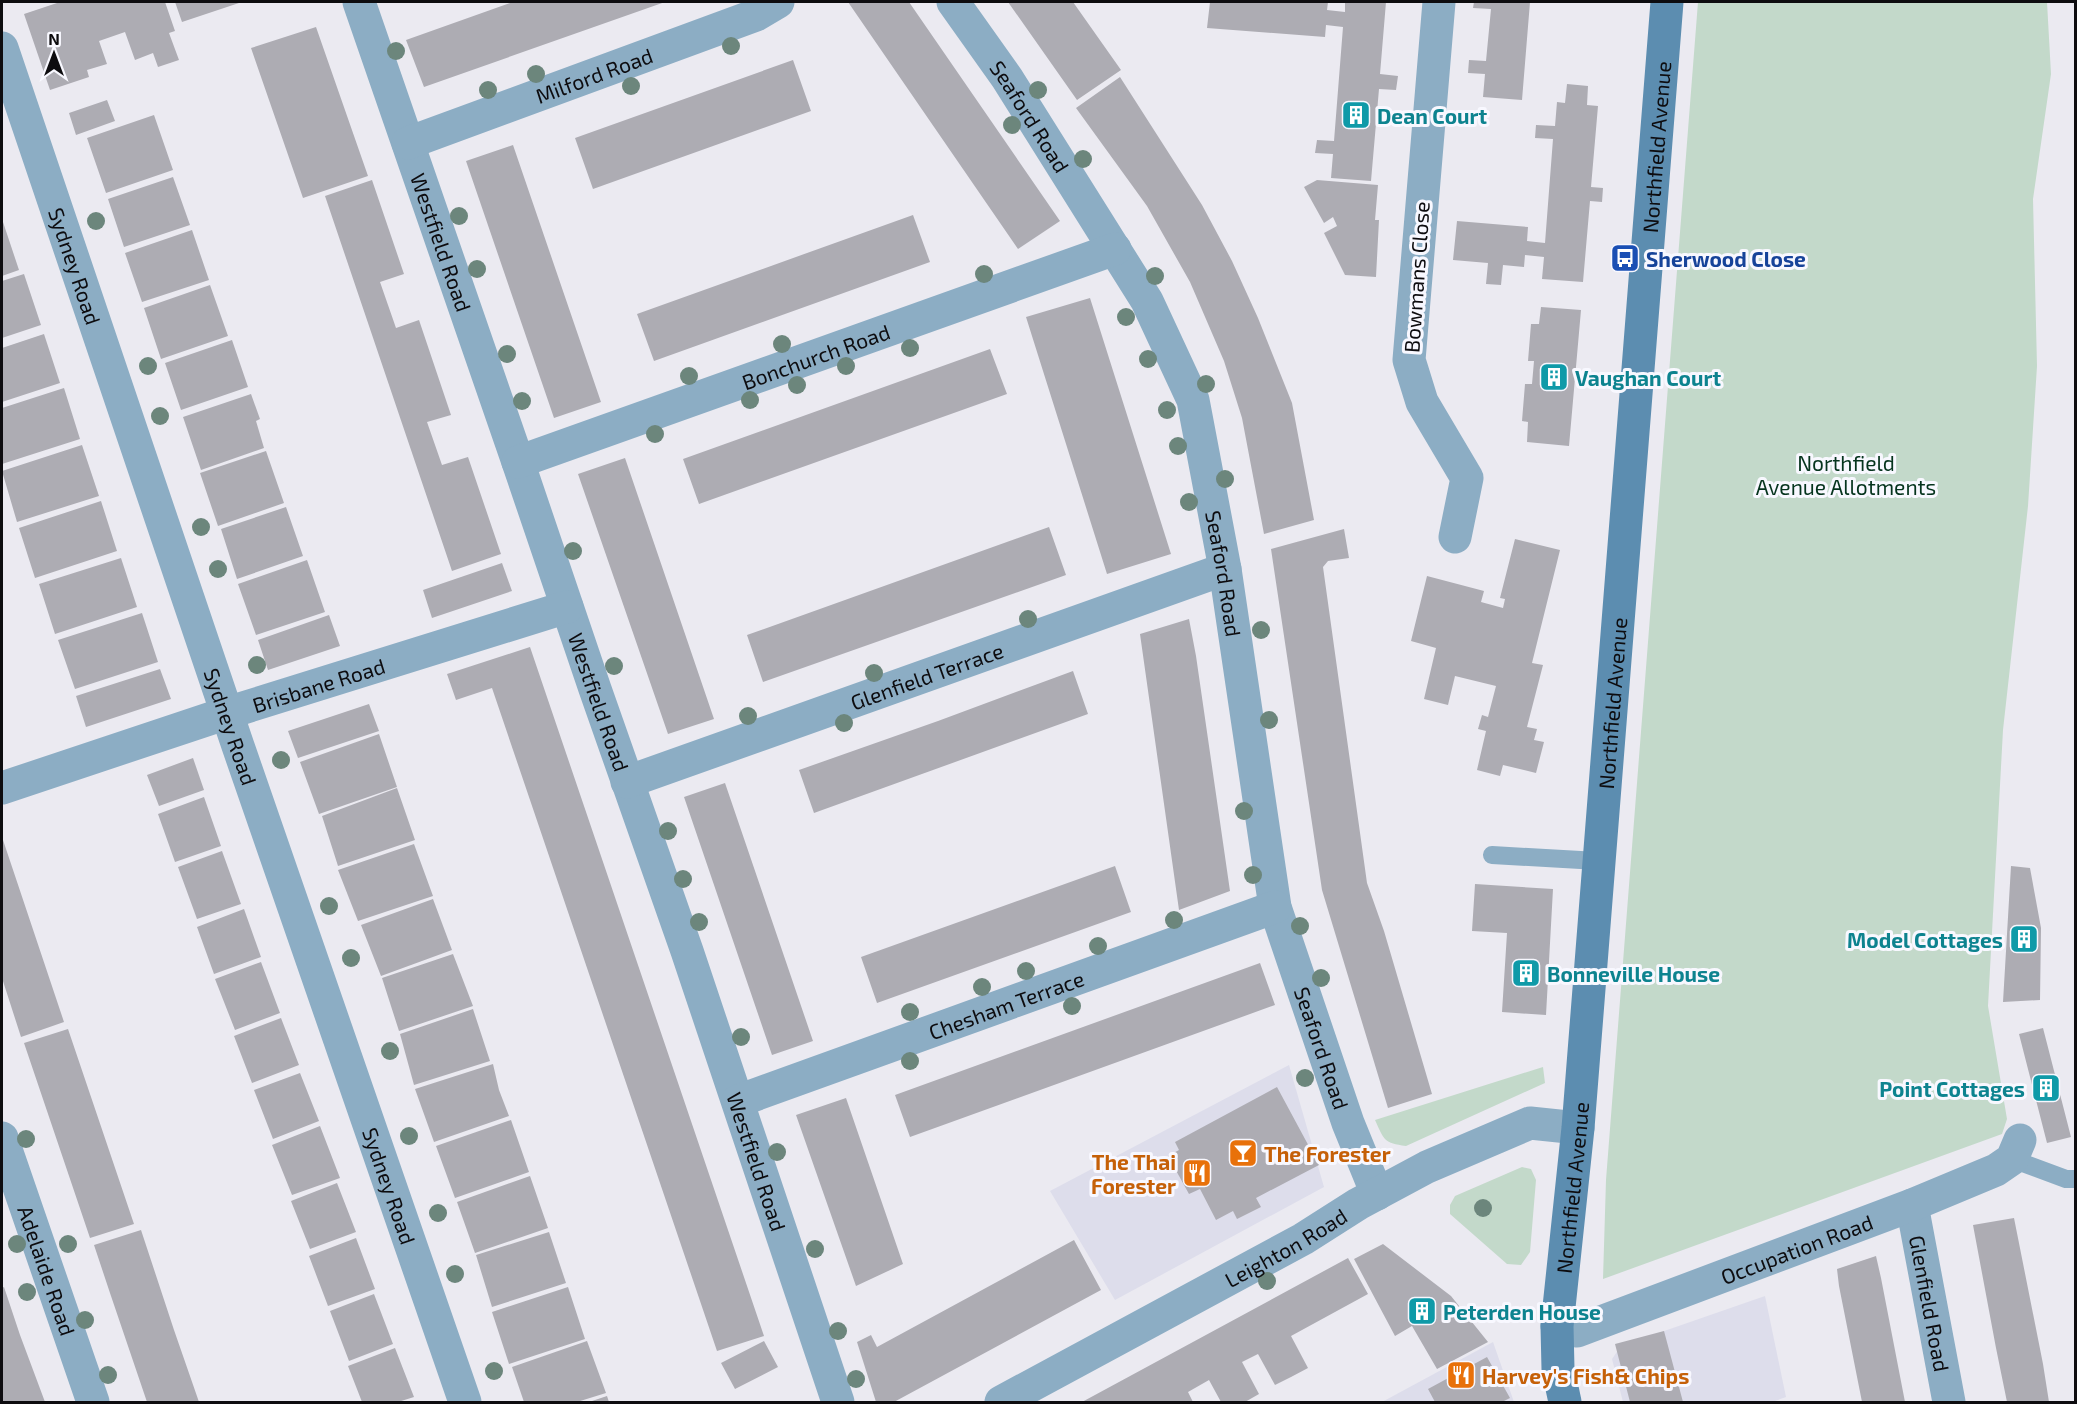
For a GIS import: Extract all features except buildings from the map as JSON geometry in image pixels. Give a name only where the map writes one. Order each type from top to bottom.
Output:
[{"type":"main road","name":"Northfield Avenue","points":[[1566,1402],[1558,1369],[1557,1326],[1578,1128],[1667,2]]},
{"type":"street","name":"Westfield Road","points":[[359,2],[738,1101],[838,1402]]},
{"type":"street","name":"Milford Road","points":[[408,143],[756,15],[778,2]]},
{"type":"street","name":"Seaford Road","points":[[953,2],[1007,78],[1147,301],[1193,400],[1226,569],[1275,907],[1348,1123],[1377,1194]]},
{"type":"street","name":"Bowmans Close","points":[[1439,2],[1409,360],[1422,402],[1467,478],[1455,537]]},
{"type":"street","name":"Sydney Road","points":[[2,48],[227,713],[465,1402]]},
{"type":"street","name":"Bonchurch Road","points":[[518,462],[1114,249]]},
{"type":"street","name":"Glenfield Terrace","points":[[627,782],[1226,569]]},
{"type":"street","name":"Brisbane Road","points":[[2,788],[227,713],[567,607]]},
{"type":"street","name":"Chesham Terrace","points":[[738,1101],[1275,907]]},
{"type":"street","name":"Leighton Road","points":[[1001,1402],[1303,1239],[1427,1167],[1530,1123],[1578,1128]]},
{"type":"street","name":"Adelaide Road","points":[[2,1138],[93,1402]]},
{"type":"street","name":"Occupation Road","points":[[1557,1326],[1577,1330],[1912,1205],[1996,1170],[2016,1150]]},
{"type":"street","name":"Glenfield Road","points":[[1912,1205],[1949,1402]]},
{"type":"lane","points":[[1492,855],[1598,861]]},
{"type":"lane","points":[[2016,1150],[2066,1179],[2076,1179]]},
{"type":"shaded area","points":[[1289,1065],[1324,1187],[1115,1300],[1050,1191]]},
{"type":"shaded area","points":[[1765,1296],[1786,1397],[1772,1402],[1623,1402],[1612,1359],[1621,1346]]},
{"type":"shaded area","points":[[1493,1342],[1514,1402],[1382,1402]]},
{"type":"green space","name":"Northfield Avenue Allotments","points":[[1698,2],[2047,2],[2051,74],[2033,199],[2037,366],[2028,506],[2003,730],[1988,1006],[2007,1119],[2002,1134],[1603,1279],[1606,1180]]},
{"type":"green space","points":[[1543,1067],[1545,1083],[1406,1146],[1389,1142],[1375,1120]]},
{"type":"green space","points":[[1522,1167],[1531,1169],[1536,1180],[1530,1252],[1521,1265],[1507,1264],[1450,1214],[1450,1205],[1455,1196]]},
{"type":"place","name":"Dean Court","points":[[1356,115]]},
{"type":"place","name":"Sherwood Close","points":[[1625,258]]},
{"type":"place","name":"Vaughan Court","points":[[1554,377]]},
{"type":"place","name":"Model Cottages","points":[[2024,939]]},
{"type":"place","name":"Bonneville House","points":[[1526,973]]},
{"type":"place","name":"Point Cottages","points":[[2046,1088]]},
{"type":"place","name":"The Forester","points":[[1243,1153]]},
{"type":"place","name":"The Thai Forester","points":[[1197,1173]]},
{"type":"place","name":"Peterden House","points":[[1422,1311]]},
{"type":"place","name":"Harvey's Fish& Chips","points":[[1461,1375]]}]
